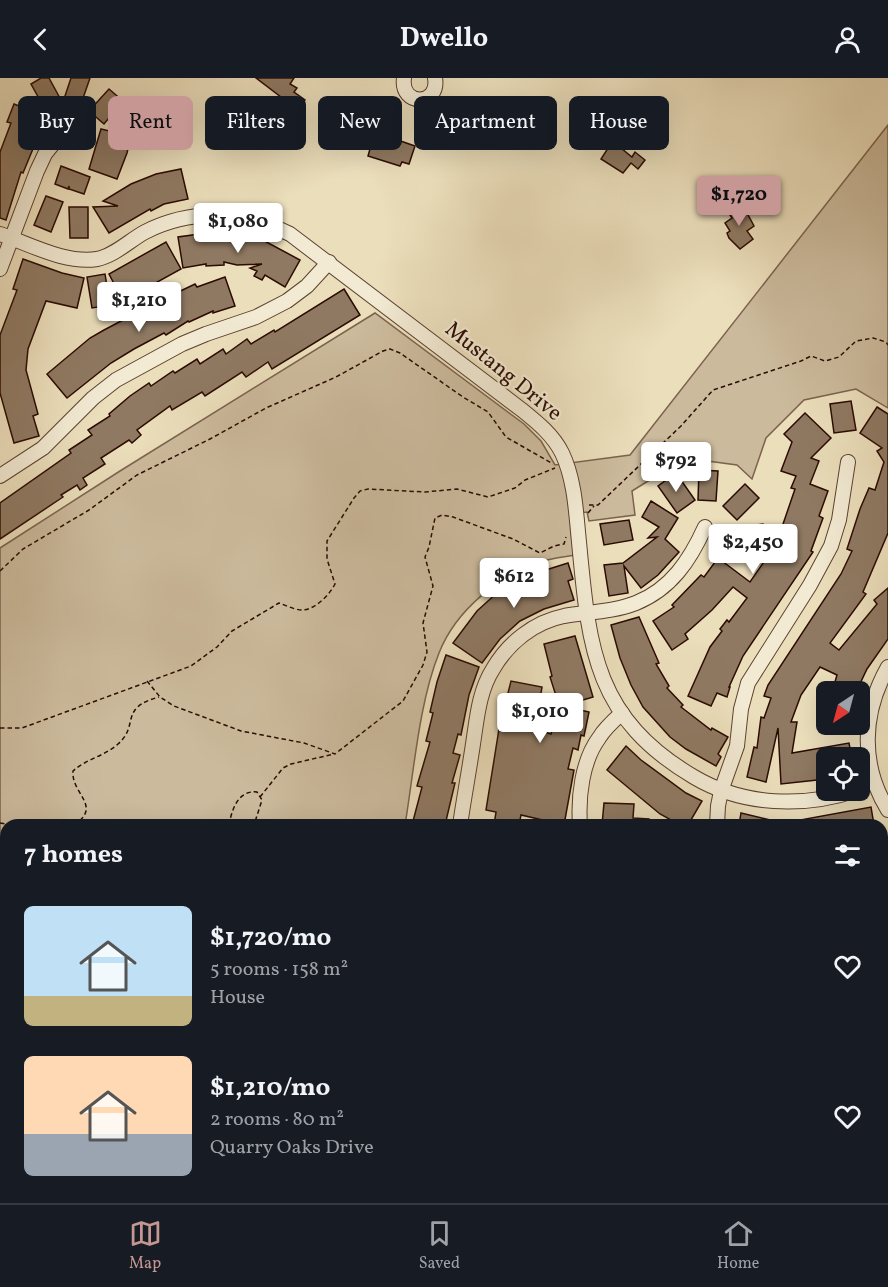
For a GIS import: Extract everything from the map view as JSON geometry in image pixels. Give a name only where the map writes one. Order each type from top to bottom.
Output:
[{"type":"street","points":[[404,78],[407,94],[416,99],[422,99],[434,91],[435,78]]},
{"type":"street","points":[[0,269],[6,236],[41,163],[50,150]]},
{"type":"street","name":"Mustang Drive","points":[[6,236],[76,260],[99,258],[170,220],[201,215],[233,216],[264,223],[290,234],[522,410],[548,433],[563,454],[570,477],[586,614],[595,656],[603,679],[622,713],[643,739],[665,759],[721,791],[752,798],[790,802],[816,800]]},
{"type":"street","points":[[0,474],[43,448],[93,398],[116,380],[182,344],[256,317],[287,301],[307,286],[329,262]]},
{"type":"street","points":[[717,819],[721,791],[737,746],[741,710],[748,683],[819,571],[836,535],[848,462]]},
{"type":"street","points":[[461,819],[481,698],[492,670],[513,643],[531,630],[551,620],[626,607],[647,598],[669,583],[686,563],[705,527]]},
{"type":"street","points":[[888,668],[875,694],[868,721],[868,753],[874,785],[888,810]]},
{"type":"street","points":[[580,819],[580,803],[588,757],[599,737],[622,713]]},
{"type":"street","name":"Mustang Drive","points":[[870,786],[874,785]]},
{"type":"path","points":[[576,515],[587,514],[648,460],[713,390],[811,356],[825,361],[839,357],[855,341],[873,338],[888,345]]},
{"type":"path","points":[[0,571],[23,549],[88,510],[137,475],[266,408],[336,377],[390,349],[400,353],[463,398],[488,412],[506,437],[558,467],[525,480],[515,488],[488,496],[457,489],[425,492],[368,489],[360,491],[327,541],[327,559],[336,584],[330,593],[311,607],[302,610],[279,603],[232,631],[217,647],[191,666],[22,728],[0,728]]},
{"type":"path","points":[[586,502],[594,506]]},
{"type":"path","points":[[260,797],[283,768],[335,754],[403,701],[423,665],[427,652],[423,623],[433,586],[425,557],[435,518],[442,515],[453,516],[513,539],[540,554],[554,546],[564,544],[567,531]]},
{"type":"path","points":[[147,681],[160,697],[174,706],[242,730],[304,743],[335,754]]},
{"type":"path","points":[[83,819],[87,812],[86,805],[72,777],[73,771],[118,745],[124,737],[136,708],[142,702],[160,697]]},
{"type":"path","points":[[231,819],[242,795],[257,792],[262,800],[256,819]]},
{"type":"shaded area","points":[[888,125],[888,408],[856,389],[804,400],[766,438],[752,479],[737,465],[685,458],[632,491],[635,515],[589,521],[587,512],[570,514],[575,555],[543,561],[527,567],[495,585],[456,622],[447,637],[439,653],[427,693],[406,819],[0,819],[0,548],[375,313],[524,424],[541,441],[555,465],[630,455]]},
{"type":"building","points":[[41,78],[49,78],[59,96],[38,96],[31,84]]},
{"type":"building","points":[[71,78],[90,78],[84,96],[65,96]]},
{"type":"building","points":[[256,78],[294,78],[290,84],[297,88],[294,92],[300,96],[280,96]]},
{"type":"building","points":[[109,89],[117,96],[108,96],[108,119],[104,124],[96,117],[96,103]]},
{"type":"building","points":[[14,104],[18,106],[18,150],[32,150],[23,173],[21,172],[6,220],[0,218],[0,152],[11,123],[7,122]]},
{"type":"building","points":[[101,129],[108,131],[108,150],[128,150],[117,179],[89,169]]},
{"type":"building","points":[[402,142],[414,146],[409,164],[402,162],[400,166],[368,156],[370,150],[402,150]]},
{"type":"building","points":[[607,150],[623,150],[632,157],[635,152],[645,160],[638,169],[631,163],[623,173],[601,159]]},
{"type":"building","points":[[61,166],[90,177],[84,194],[69,189],[69,186],[68,189],[55,184]]},
{"type":"building","points":[[181,169],[188,199],[164,204],[151,211],[150,209],[109,233],[93,207],[118,206],[103,201],[131,184],[156,174]]},
{"type":"building","points":[[46,196],[63,202],[51,232],[34,225]]},
{"type":"building","points":[[736,203],[744,214],[747,213],[754,226],[747,231],[753,239],[740,249],[729,238],[727,233],[730,231],[725,223],[732,218],[727,210]]},
{"type":"building","points":[[69,207],[88,207],[88,238],[70,238]]},
{"type":"building","points":[[229,232],[259,238],[300,260],[285,287],[265,275],[262,280],[254,276],[257,271],[250,268],[262,264],[237,265],[224,262],[224,265],[206,266],[206,264],[183,268],[178,237]]},
{"type":"building","points":[[166,242],[181,269],[123,301],[109,274]]},
{"type":"building","points":[[23,259],[84,278],[77,308],[46,301],[28,349],[26,370],[38,414],[33,416],[39,436],[14,443],[0,393],[0,335],[17,290],[13,289]]},
{"type":"building","points":[[105,274],[110,305],[92,308],[87,277]]},
{"type":"building","points":[[225,277],[235,306],[213,313],[213,311],[188,321],[166,335],[164,333],[134,349],[111,363],[67,398],[47,374],[90,338],[104,330],[144,309],[146,311],[195,284],[197,287]]},
{"type":"building","points":[[344,289],[360,315],[272,369],[268,362],[246,377],[242,372],[205,396],[202,392],[172,410],[170,406],[137,430],[141,435],[132,443],[129,440],[101,458],[105,464],[83,478],[87,485],[80,490],[77,485],[0,539],[0,503],[71,453],[69,450],[92,435],[88,430],[110,416],[109,414],[130,396],[149,383],[151,386],[197,359],[200,364],[223,349],[226,354],[247,339],[251,344],[274,330],[275,332]]},
{"type":"building","points":[[851,401],[856,430],[834,433],[830,404]]},
{"type":"building","points":[[877,407],[888,414],[888,533],[863,592],[866,594],[830,643],[839,650],[877,604],[874,600],[888,588],[888,639],[861,681],[835,681],[837,675],[820,667],[801,695],[791,722],[797,722],[792,753],[816,749],[816,780],[781,784],[778,728],[766,782],[747,777],[754,747],[757,748],[761,717],[764,718],[771,698],[764,696],[768,685],[841,574],[852,551],[847,549],[860,509],[869,488],[875,490],[884,462],[877,451],[882,448],[860,433]]},
{"type":"building","points":[[805,413],[831,438],[811,458],[819,461],[810,484],[828,491],[819,516],[823,518],[811,551],[813,552],[743,656],[727,697],[717,693],[711,706],[688,696],[710,647],[722,631],[720,629],[727,620],[729,622],[747,598],[733,587],[685,634],[688,639],[672,650],[653,621],[674,607],[672,605],[701,575],[704,577],[718,558],[750,582],[768,556],[769,559],[790,530],[782,527],[795,489],[791,488],[796,476],[781,471],[792,442],[784,434]]},
{"type":"building","points":[[699,470],[718,471],[716,501],[698,500]]},
{"type":"building","points":[[676,473],[695,500],[677,513],[658,486]]},
{"type":"building","points":[[745,484],[759,498],[737,520],[723,506]]},
{"type":"building","points":[[651,501],[678,518],[665,539],[679,552],[658,575],[641,588],[624,566],[628,593],[609,596],[604,565],[623,563],[657,537],[648,538],[659,527],[642,517]]},
{"type":"building","points":[[629,520],[633,540],[604,545],[600,524]]},
{"type":"building","points":[[763,524],[766,542],[738,547],[735,528]]},
{"type":"building","points":[[568,563],[573,579],[568,581],[574,600],[544,609],[520,621],[500,639],[482,663],[453,643],[477,611],[499,591],[533,574]]},
{"type":"building","points":[[639,617],[659,663],[656,664],[669,686],[667,688],[683,705],[681,707],[711,730],[712,728],[728,737],[718,754],[721,757],[716,766],[670,737],[643,707],[631,685],[620,658],[611,625]]},
{"type":"building","points":[[575,636],[593,697],[563,706],[589,712],[584,736],[581,735],[578,750],[573,748],[568,769],[574,770],[565,819],[538,819],[521,815],[520,819],[495,819],[496,812],[486,810],[499,729],[511,681],[542,687],[535,729],[551,734],[559,705],[550,677],[552,676],[544,644]]},
{"type":"building","points":[[446,655],[479,667],[469,695],[461,735],[458,734],[453,753],[460,755],[452,783],[455,783],[446,819],[414,819],[422,787],[417,786],[430,742],[426,741],[437,682]]},
{"type":"building","points":[[849,743],[850,747],[826,747]]},
{"type":"building","points":[[626,746],[686,793],[702,801],[692,819],[669,819],[607,770]]},
{"type":"building","points":[[604,803],[634,804],[633,818],[649,819],[603,819]]},
{"type":"building","points":[[871,807],[873,819],[805,819]]},
{"type":"building","points":[[741,813],[766,819],[740,819]]}]
